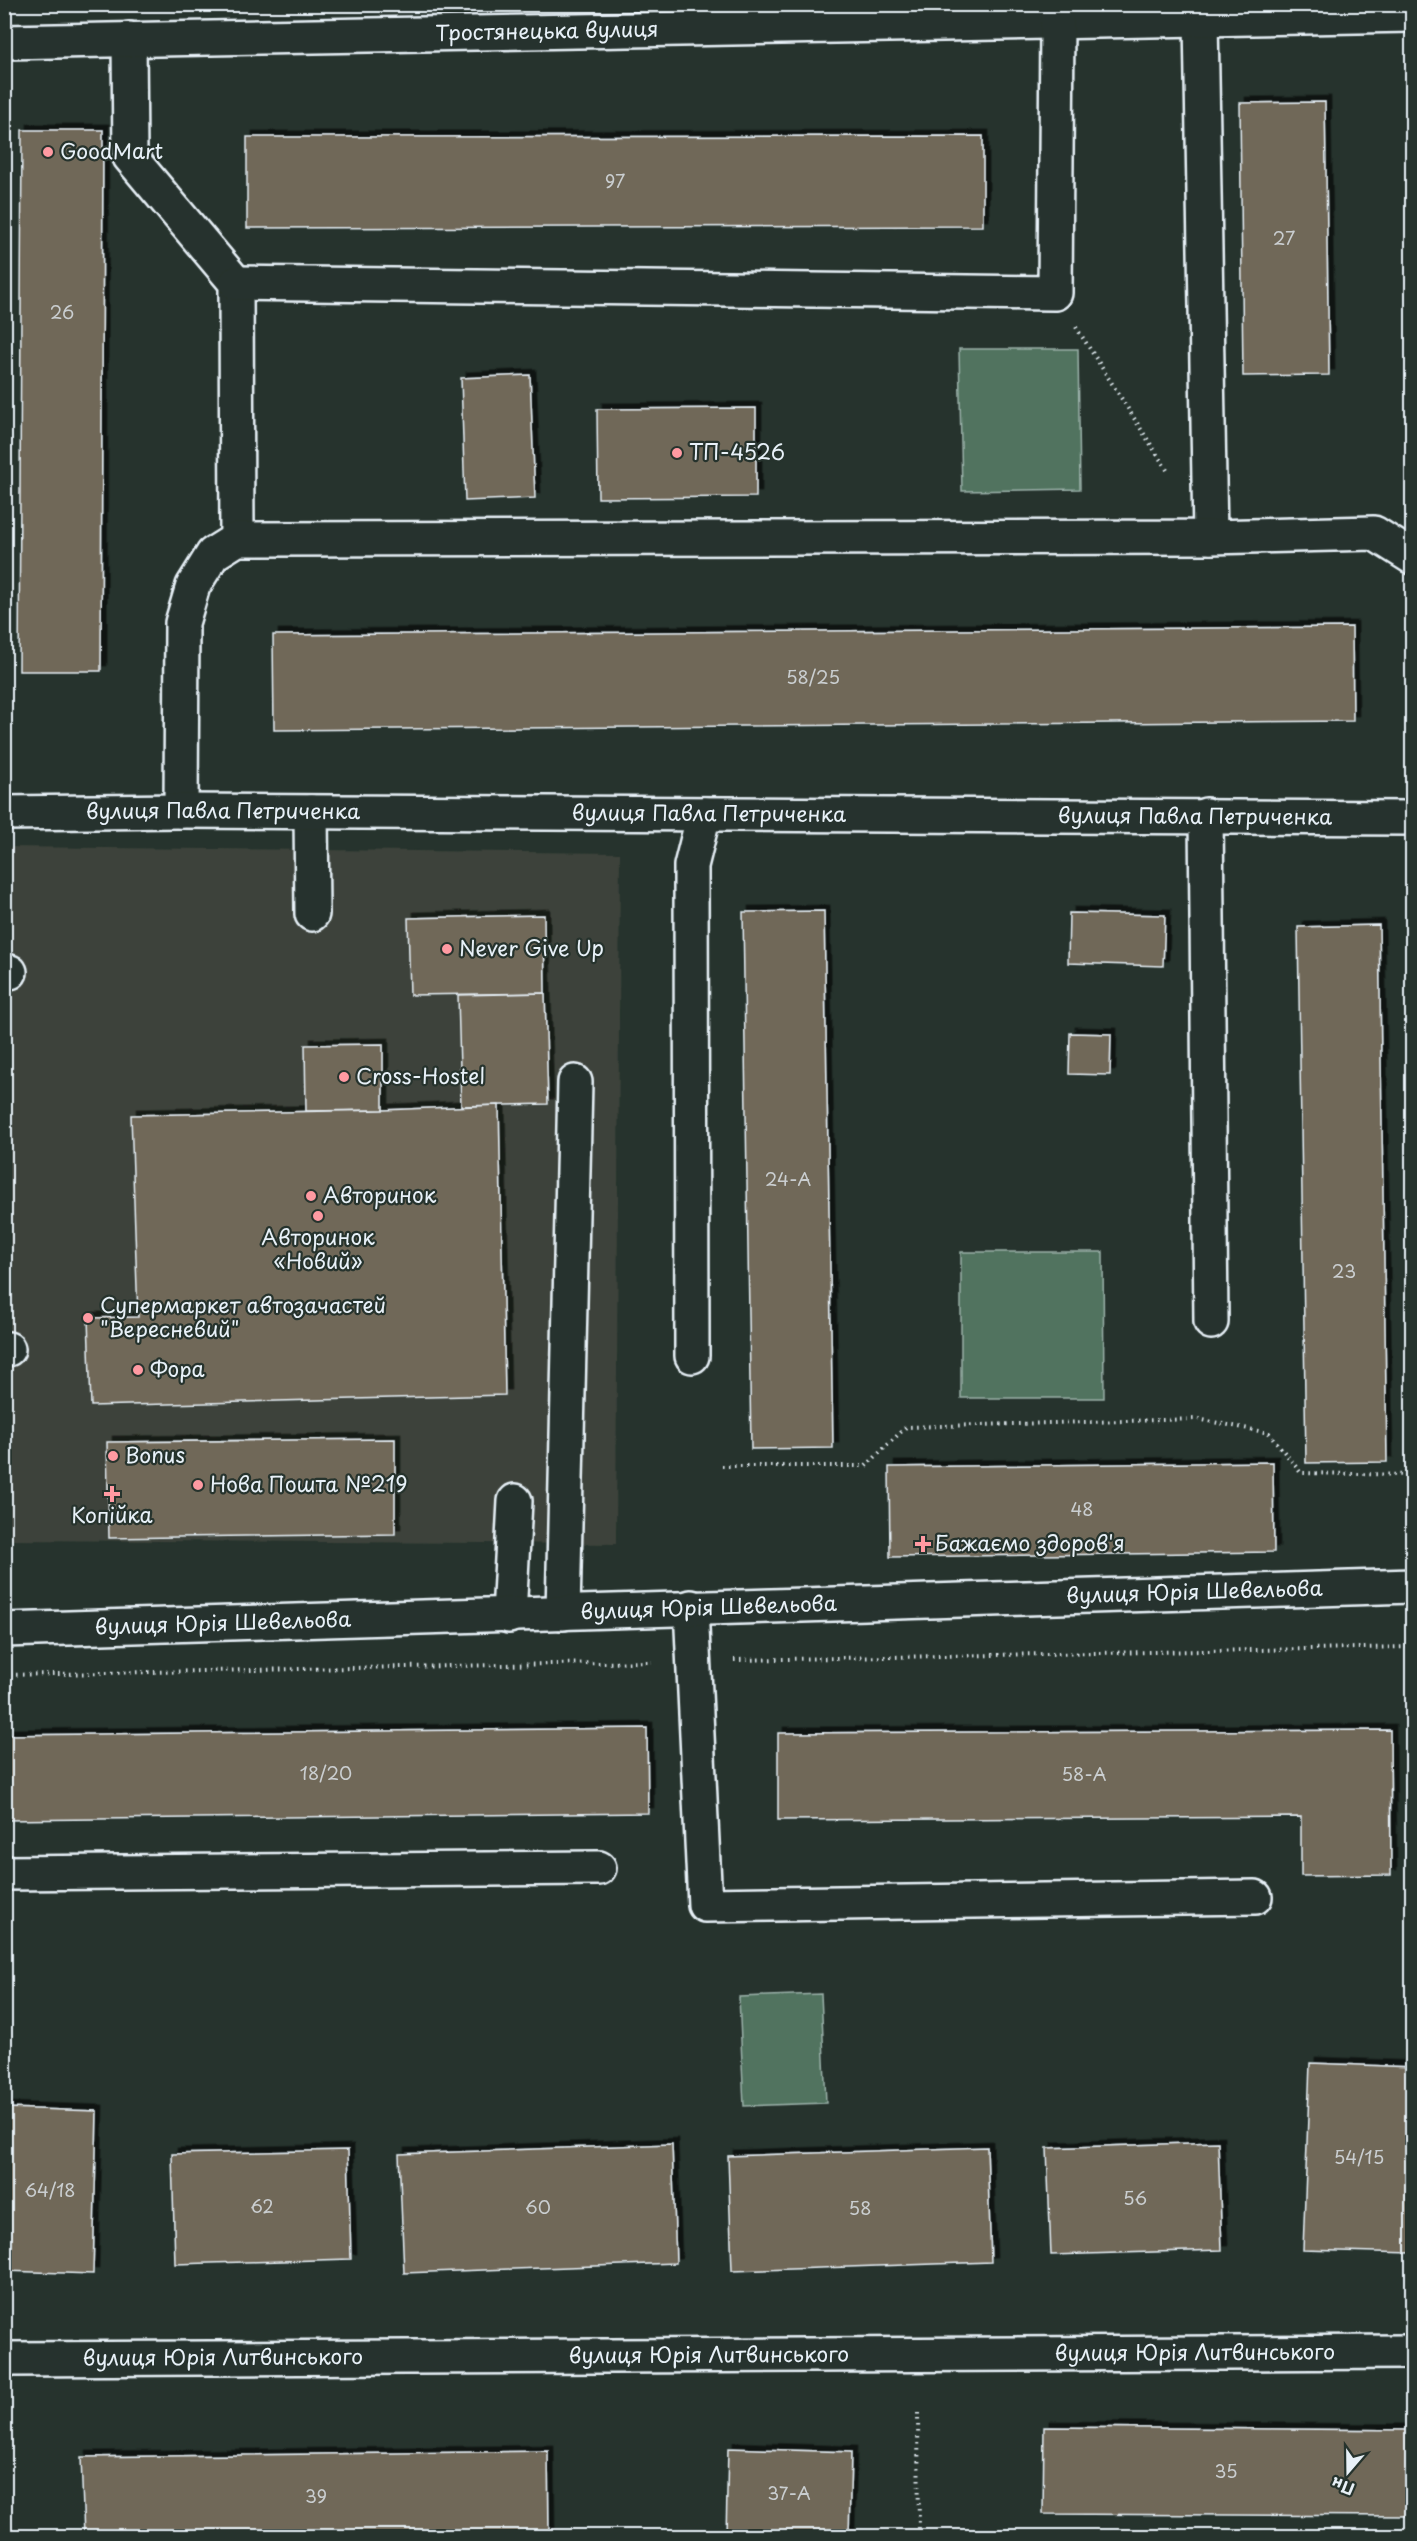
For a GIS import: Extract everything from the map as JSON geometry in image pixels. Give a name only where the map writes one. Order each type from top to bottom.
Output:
[{"type":"street","name":"Тростянецька вулиця","points":[[4,42],[1413,15]]},
{"type":"street","points":[[1201,20],[1210,537]]},
{"type":"street","points":[[236,283],[1055,293],[1057,23]]},
{"type":"street","points":[[129,39],[130,157],[236,283],[237,539]]},
{"type":"street","points":[[181,811],[182,623],[193,586],[213,554],[237,539],[1210,537],[1374,533],[1413,557]]},
{"type":"street","name":"вулиця Павла Петриченка","points":[[4,813],[181,811],[1206,815],[1413,818]]},
{"type":"street","points":[[311,813],[312,914]]},
{"type":"street","points":[[692,1356],[692,866],[704,814]]},
{"type":"street","points":[[1206,815],[1211,1322]]},
{"type":"street","points":[[563,1613],[575,1082]]},
{"type":"street","points":[[509,1616],[515,1501]]},
{"type":"street","name":"вулиця Юрія Шевельова","points":[[4,1630],[1413,1586]]},
{"type":"street","points":[[691,1607],[705,1905],[1255,1897]]},
{"type":"street","points":[[4,1873],[599,1868]]},
{"type":"street","name":"вулиця Юрія Литвинського","points":[[4,2359],[1413,2352]]},
{"type":"path","points":[[1055,293],[1173,478]]},
{"type":"path","points":[[722,1466],[866,1466],[906,1427],[1198,1419],[1269,1433],[1301,1473],[1413,1475]]},
{"type":"path","points":[[918,2413],[919,2536]]},
{"type":"shaded area","name":"Авторинок","points":[[5,847],[620,853],[616,1544],[5,1540]]},
{"type":"green space","points":[[959,349],[1078,349],[1080,489],[962,491]]},
{"type":"green space","points":[[961,1252],[1103,1252],[1104,1398],[961,1398]]},
{"type":"green space","points":[[821,1994],[826,2103],[744,2106],[739,1997]]},
{"type":"building","points":[[1325,102],[1329,375],[1243,376],[1240,103]]},
{"type":"building","points":[[22,130],[103,130],[101,671],[19,671]]},
{"type":"building","points":[[983,136],[983,226],[247,228],[247,137]]},
{"type":"building","points":[[530,375],[535,498],[465,501],[461,378]]},
{"type":"building","name":"ТП-4526","points":[[756,408],[756,497],[598,498],[597,409]]},
{"type":"building","points":[[1352,627],[1353,721],[274,730],[273,635]]},
{"type":"building","points":[[824,911],[833,1448],[751,1449],[743,912]]},
{"type":"building","points":[[1069,913],[1165,915],[1163,966],[1068,963]]},
{"type":"building","points":[[544,915],[545,993],[410,995],[408,918]]},
{"type":"building","points":[[1379,925],[1387,1462],[1306,1463],[1298,927]]},
{"type":"building","points":[[545,993],[548,1104],[461,1106],[458,995]]},
{"type":"building","points":[[1070,1033],[1111,1034],[1110,1075],[1069,1074]]},
{"type":"building","name":"Cross-Hostel","points":[[383,1044],[383,1110],[306,1111],[305,1045]]},
{"type":"building","name":"Авторинок «Новий»","points":[[499,1105],[505,1395],[91,1406],[88,1318],[138,1317],[131,1115],[383,1110]]},
{"type":"building","points":[[395,1439],[395,1534],[109,1538],[107,1442]]},
{"type":"building","points":[[1273,1462],[1274,1552],[890,1557],[889,1467]]},
{"type":"building","points":[[647,1728],[648,1813],[4,1820],[4,1735]]},
{"type":"building","points":[[1390,1730],[1391,1875],[1301,1876],[1301,1817],[778,1820],[778,1733]]},
{"type":"building","points":[[1310,2063],[1412,2067],[1412,2253],[1303,2250]]},
{"type":"building","points":[[4,2108],[97,2111],[93,2274],[4,2271]]},
{"type":"building","points":[[1218,2142],[1222,2250],[1051,2255],[1047,2148]]},
{"type":"building","points":[[672,2144],[676,2263],[404,2273],[399,2154]]},
{"type":"building","points":[[987,2147],[991,2262],[732,2271],[728,2156]]},
{"type":"building","points":[[348,2150],[351,2259],[175,2264],[172,2154]]},
{"type":"building","points":[[1044,2427],[1409,2430],[1409,2516],[1043,2514]]},
{"type":"building","points":[[728,2448],[851,2452],[849,2536],[726,2536]]},
{"type":"building","points":[[548,2451],[549,2536],[84,2536],[81,2457]]},
{"type":"place","name":"GoodMart","points":[[48,152]]},
{"type":"place","name":"ТП-4526","points":[[677,453]]},
{"type":"place","name":"Never Give Up","points":[[447,949]]},
{"type":"place","name":"Cross-Hostel","points":[[344,1077]]},
{"type":"place","name":"Авторинок","points":[[311,1196]]},
{"type":"place","name":"Авторинок «Новий»","points":[[318,1216]]},
{"type":"place","name":"Супермаркет автозачастей \"Вересневий\"","points":[[88,1318]]},
{"type":"place","name":"Фора","points":[[138,1370]]},
{"type":"place","name":"Bonus","points":[[113,1456]]},
{"type":"place","name":"Нова Пошта №219","points":[[198,1485]]},
{"type":"place","name":"Копійка","points":[[112,1494]]},
{"type":"place","name":"Бажаємо здоров'я","points":[[923,1544]]}]
